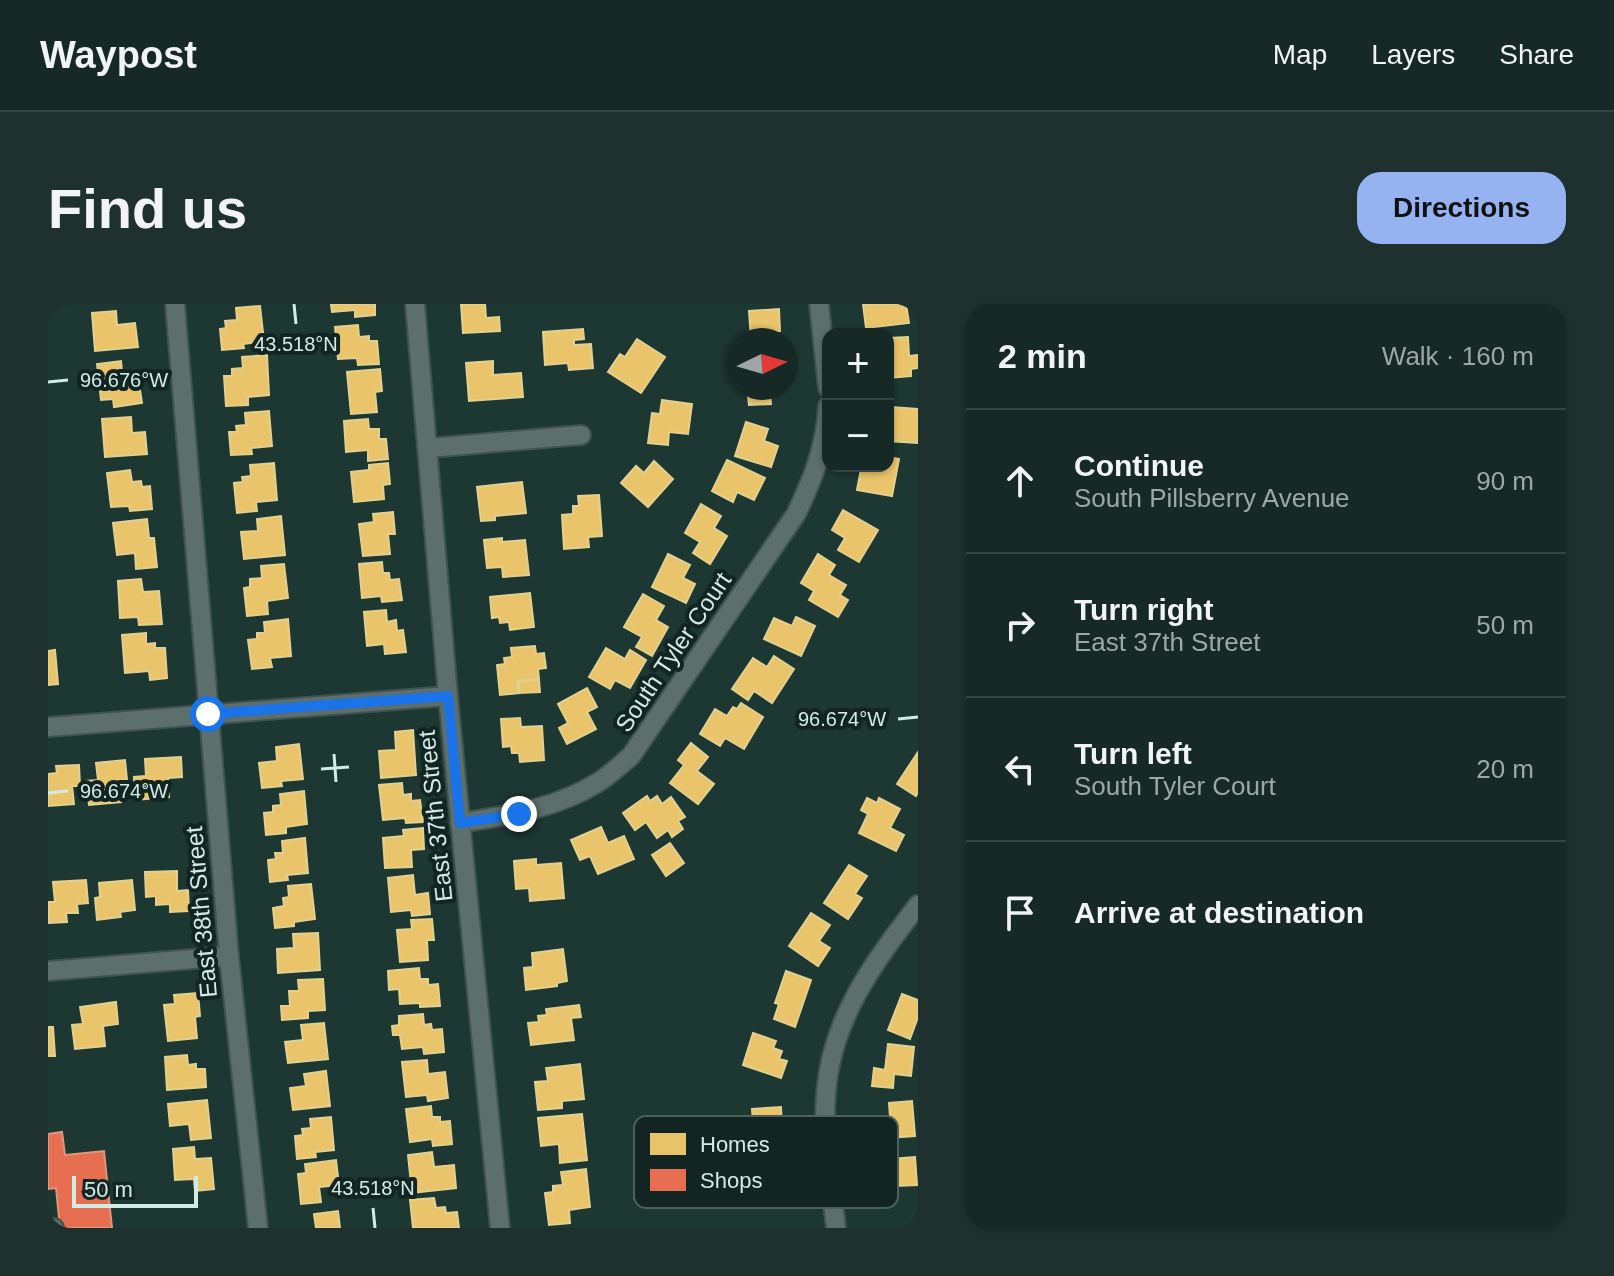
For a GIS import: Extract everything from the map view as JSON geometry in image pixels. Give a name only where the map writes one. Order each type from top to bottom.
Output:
[{"type":"street","name":"East 38th Street","points":[[175,304],[229,956],[258,1228]]},
{"type":"street","name":"East 37th Street","points":[[415,304],[448,696],[500,1228]]},
{"type":"street","points":[[819,304],[822,332]]},
{"type":"street","points":[[429,448],[581,435]]},
{"type":"street","name":"South Tyler Court","points":[[460,823],[519,814],[563,800],[599,782],[631,756],[796,514],[822,449]]},
{"type":"street","points":[[48,727],[448,696]]},
{"type":"street","points":[[827,1116],[826,1094],[834,1044],[849,1008],[872,965],[918,905]]},
{"type":"street","points":[[48,971],[229,956]]},
{"type":"street","points":[[834,1208],[836,1228]]},
{"type":"building: Homes","points":[[331,304],[375,304],[375,315],[355,317],[355,310],[332,312]]},
{"type":"building: Homes","points":[[461,304],[485,304],[486,318],[499,317],[500,331],[463,333]]},
{"type":"building: Homes","points":[[863,304],[906,304],[909,323],[866,328]]},
{"type":"building: Homes","points":[[260,306],[264,341],[243,344],[244,348],[222,350],[220,329],[226,328],[225,321],[237,320],[236,308]]},
{"type":"building: Homes","points":[[779,309],[780,328],[750,328],[749,311]]},
{"type":"building: Homes","points":[[116,311],[117,325],[135,323],[138,347],[95,351],[92,313]]},
{"type":"building: Homes","points":[[358,325],[359,337],[369,336],[369,341],[377,341],[379,364],[358,365],[357,358],[338,359],[335,327]]},
{"type":"building: Homes","points":[[583,329],[584,339],[574,340],[574,345],[591,344],[593,368],[569,370],[568,363],[545,365],[543,332]]},
{"type":"building: Homes","points":[[908,337],[909,356],[918,355],[918,368],[911,369],[911,376],[894,377],[894,338]]},
{"type":"building: Homes","points":[[637,339],[665,357],[641,393],[608,372],[620,354],[625,357]]},
{"type":"building: Homes","points":[[267,355],[269,395],[248,397],[248,405],[226,406],[224,376],[232,376],[232,369],[243,368],[242,357]]},
{"type":"building: Homes","points":[[121,361],[122,372],[130,371],[131,378],[138,377],[142,403],[114,407],[113,399],[101,400],[97,364]]},
{"type":"building: Homes","points":[[493,361],[493,375],[521,373],[523,397],[469,401],[466,363]]},
{"type":"building: Homes","points":[[380,369],[382,391],[375,392],[377,412],[351,414],[347,372]]},
{"type":"building: Homes","points":[[662,400],[692,404],[688,434],[669,432],[668,445],[648,443],[652,413],[660,414]]},
{"type":"building: Homes","points":[[748,400],[771,400],[771,404],[749,405]]},
{"type":"building: Homes","points":[[894,407],[918,409],[918,443],[894,441]]},
{"type":"building: Homes","points":[[269,411],[272,446],[251,448],[252,454],[231,455],[229,432],[237,432],[236,426],[246,425],[245,413]]},
{"type":"building: Homes","points":[[131,417],[132,433],[145,432],[147,454],[105,457],[102,419]]},
{"type":"building: Homes","points":[[368,419],[369,429],[379,429],[379,439],[386,439],[388,459],[368,461],[368,450],[346,452],[344,421]]},
{"type":"building: Homes","points":[[746,422],[768,429],[764,441],[778,446],[771,467],[735,456]]},
{"type":"building: Homes","points":[[894,458],[899,459],[892,496],[857,490],[860,472],[894,472]]},
{"type":"building: Homes","points":[[727,460],[765,478],[754,500],[737,492],[733,502],[712,491]]},
{"type":"building: Homes","points":[[654,461],[673,479],[648,507],[621,483],[636,466],[644,473]]},
{"type":"building: Homes","points":[[274,463],[277,500],[256,502],[257,511],[237,513],[234,483],[243,482],[242,477],[251,476],[250,465]]},
{"type":"building: Homes","points":[[388,463],[390,484],[383,485],[384,499],[354,502],[351,472],[369,470],[369,465]]},
{"type":"building: Homes","points":[[130,470],[132,482],[141,481],[142,487],[150,486],[152,509],[130,511],[129,506],[111,507],[107,473]]},
{"type":"building: Homes","points":[[522,482],[526,513],[495,516],[495,520],[481,521],[477,487]]},
{"type":"building: Homes","points":[[599,495],[602,536],[588,537],[589,547],[564,549],[562,515],[573,514],[573,506],[579,506],[578,496]]},
{"type":"building: Homes","points":[[701,504],[721,516],[714,528],[727,536],[710,564],[693,553],[700,542],[685,533]]},
{"type":"building: Homes","points":[[843,510],[878,530],[859,562],[838,550],[845,538],[832,530]]},
{"type":"building: Homes","points":[[393,512],[395,534],[388,534],[390,554],[363,556],[359,524],[374,522],[373,514]]},
{"type":"building: Homes","points":[[281,516],[285,555],[244,559],[241,532],[258,531],[257,519]]},
{"type":"building: Homes","points":[[147,519],[149,538],[154,538],[157,567],[136,569],[135,553],[117,555],[113,523]]},
{"type":"building: Homes","points":[[502,538],[502,542],[525,540],[529,575],[503,577],[502,567],[487,568],[484,540]]},
{"type":"building: Homes","points":[[668,554],[690,565],[683,578],[695,584],[686,603],[652,587]]},
{"type":"building: Homes","points":[[818,554],[835,565],[829,575],[846,585],[840,595],[848,600],[838,617],[809,600],[814,591],[801,583]]},
{"type":"building: Homes","points":[[382,562],[383,573],[389,573],[390,580],[399,579],[402,600],[382,602],[381,596],[362,598],[359,564]]},
{"type":"building: Homes","points":[[284,564],[288,598],[267,601],[268,614],[247,616],[244,588],[250,587],[250,579],[262,578],[261,566]]},
{"type":"building: Homes","points":[[141,579],[143,592],[159,591],[162,624],[139,625],[138,617],[120,618],[118,581]]},
{"type":"building: Homes","points":[[530,593],[534,627],[510,630],[509,622],[500,623],[499,617],[492,618],[490,597]]},
{"type":"building: Homes","points":[[643,594],[664,606],[656,620],[668,627],[652,656],[636,647],[642,637],[624,627]]},
{"type":"building: Homes","points":[[386,610],[387,622],[396,620],[397,631],[403,630],[406,652],[385,654],[384,644],[367,646],[364,612]]},
{"type":"building: Homes","points":[[796,617],[815,626],[801,656],[764,639],[774,618],[792,626]]},
{"type":"building: Homes","points":[[288,619],[291,656],[270,658],[272,667],[252,669],[248,640],[257,639],[257,633],[265,633],[264,622]]},
{"type":"building: Homes","points":[[146,633],[146,644],[155,643],[155,648],[165,648],[167,678],[150,680],[149,671],[125,673],[122,635]]},
{"type":"building: Homes","points":[[535,646],[536,654],[544,653],[546,668],[538,669],[539,679],[517,681],[519,693],[500,695],[497,665],[505,664],[504,658],[512,657],[511,648]]},
{"type":"building: Homes","points":[[606,648],[625,659],[630,650],[646,660],[630,688],[615,680],[610,689],[589,677]]},
{"type":"building: Homes","points":[[55,650],[58,684],[48,685],[48,651]]},
{"type":"building: Homes","points":[[774,656],[794,669],[772,703],[754,691],[748,700],[732,689],[753,658],[767,667]]},
{"type":"building: Homes","points":[[539,680],[540,692],[519,693],[519,681]]},
{"type":"building: Homes","points":[[587,688],[597,707],[587,712],[596,729],[567,744],[559,728],[568,723],[558,704]]},
{"type":"building: Homes","points":[[741,703],[763,717],[744,749],[725,738],[720,746],[700,734],[715,709],[727,716],[733,707],[737,709]]},
{"type":"building: Homes","points":[[520,718],[521,727],[542,726],[544,760],[520,762],[519,753],[512,753],[511,746],[503,747],[501,719]]},
{"type":"building: Homes","points":[[413,730],[416,775],[381,778],[379,751],[396,750],[395,732]]},
{"type":"building: Homes","points":[[691,743],[708,757],[697,771],[714,784],[698,804],[670,783],[684,765],[678,760]]},
{"type":"building: Homes","points":[[299,744],[303,779],[281,781],[282,786],[262,788],[259,763],[277,761],[276,747]]},
{"type":"building: Homes","points":[[918,752],[918,792],[916,796],[897,784]]},
{"type":"building: Homes","points":[[181,757],[182,777],[168,778],[169,797],[135,800],[134,777],[146,776],[145,759]]},
{"type":"building: Homes","points":[[125,760],[127,780],[119,781],[121,802],[89,805],[86,781],[98,780],[96,763]]},
{"type":"building: Homes","points":[[79,765],[80,786],[72,786],[74,804],[48,806],[48,774],[57,773],[56,766]]},
{"type":"building: Homes","points":[[402,783],[403,795],[411,794],[411,801],[420,800],[423,822],[406,823],[405,818],[383,820],[379,785]]},
{"type":"building: Homes","points":[[304,791],[307,824],[286,827],[286,833],[266,835],[264,813],[273,812],[273,806],[281,805],[280,794]]},
{"type":"building: Homes","points":[[647,796],[650,801],[657,796],[662,804],[671,797],[685,817],[678,821],[683,829],[672,837],[668,830],[657,838],[646,822],[635,830],[623,813]]},
{"type":"building: Homes","points":[[867,798],[877,803],[879,798],[900,809],[890,828],[904,835],[896,851],[859,833],[868,814],[861,810]]},
{"type":"building: Homes","points":[[601,827],[608,843],[624,836],[634,859],[598,874],[590,856],[580,860],[571,840]]},
{"type":"building: Homes","points":[[423,828],[424,849],[411,850],[412,867],[385,868],[383,838],[404,836],[403,830]]},
{"type":"building: Homes","points":[[305,838],[308,873],[287,875],[288,880],[270,882],[268,860],[276,859],[275,853],[283,853],[282,841]]},
{"type":"building: Homes","points":[[670,843],[684,863],[666,876],[652,855]]},
{"type":"building: Homes","points":[[536,859],[536,865],[561,863],[564,898],[530,901],[529,888],[516,889],[514,861]]},
{"type":"building: Homes","points":[[849,865],[867,876],[855,894],[862,898],[848,919],[824,903]]},
{"type":"building: Homes","points":[[177,871],[177,891],[188,890],[189,911],[170,912],[170,904],[156,905],[156,896],[146,897],[145,872]]},
{"type":"building: Homes","points":[[413,875],[415,895],[428,893],[430,914],[412,916],[411,910],[391,912],[388,878]]},
{"type":"building: Homes","points":[[86,880],[88,903],[77,904],[78,913],[66,913],[67,922],[49,923],[48,902],[55,902],[53,882]]},
{"type":"building: Homes","points":[[132,880],[135,910],[120,912],[121,917],[97,920],[95,898],[100,897],[99,883]]},
{"type":"building: Homes","points":[[311,884],[315,919],[275,928],[273,908],[284,906],[283,898],[289,897],[288,886]]},
{"type":"building: Homes","points":[[811,913],[830,925],[819,941],[830,948],[818,966],[789,946]]},
{"type":"building: Homes","points":[[432,919],[434,940],[427,940],[428,960],[400,962],[397,930],[412,929],[411,920]]},
{"type":"building: Homes","points":[[318,933],[320,970],[278,973],[277,949],[294,948],[293,934]]},
{"type":"building: Homes","points":[[563,949],[567,981],[557,983],[557,986],[526,990],[524,968],[533,967],[532,953]]},
{"type":"building: Homes","points":[[419,968],[420,979],[428,979],[428,985],[438,984],[440,1006],[400,1004],[399,989],[389,990],[388,971]]},
{"type":"building: Homes","points":[[786,971],[811,980],[795,1027],[774,1019],[779,1004],[775,1003]]},
{"type":"building: Homes","points":[[323,979],[325,1010],[308,1011],[308,1018],[282,1020],[281,1006],[290,1006],[289,991],[299,991],[298,980]]},
{"type":"building: Homes","points":[[198,993],[200,1016],[195,1017],[197,1038],[168,1041],[164,1005],[175,1004],[174,995]]},
{"type":"building: Homes","points":[[902,994],[918,1000],[918,1017],[910,1039],[888,1030]]},
{"type":"building: Homes","points":[[116,1002],[118,1024],[103,1026],[105,1046],[75,1049],[72,1025],[83,1024],[80,1007]]},
{"type":"building: Homes","points":[[579,1005],[581,1017],[571,1018],[574,1040],[531,1045],[528,1023],[539,1022],[538,1016],[547,1015],[546,1009]]},
{"type":"building: Homes","points":[[423,1014],[424,1025],[431,1024],[432,1030],[442,1029],[444,1052],[424,1054],[423,1047],[402,1049],[400,1035],[393,1035],[392,1026],[399,1025],[399,1016]]},
{"type":"building: Homes","points":[[324,1023],[328,1059],[288,1063],[285,1042],[303,1040],[301,1025]]},
{"type":"building: Homes","points":[[48,1027],[53,1027],[55,1056],[48,1056]]},
{"type":"building: Homes","points":[[753,1033],[776,1041],[773,1048],[782,1051],[779,1059],[787,1061],[781,1078],[743,1065]]},
{"type":"building: Homes","points":[[888,1044],[914,1047],[911,1076],[894,1074],[893,1088],[872,1086],[874,1068],[885,1070]]},
{"type":"building: Homes","points":[[187,1055],[188,1065],[196,1064],[196,1069],[205,1069],[206,1087],[167,1090],[165,1057]]},
{"type":"building: Homes","points":[[427,1060],[428,1074],[445,1072],[448,1098],[428,1101],[427,1095],[406,1097],[402,1062]]},
{"type":"building: Homes","points":[[580,1064],[584,1099],[562,1101],[562,1108],[538,1110],[535,1082],[548,1081],[546,1068]]},
{"type":"building: Homes","points":[[326,1071],[330,1106],[293,1110],[290,1088],[306,1086],[304,1074]]},
{"type":"building: Homes","points":[[207,1100],[211,1138],[191,1140],[189,1124],[170,1126],[168,1104]]},
{"type":"building: Homes","points":[[912,1101],[915,1136],[898,1137],[898,1116],[890,1116],[889,1103]]},
{"type":"building: Homes","points":[[431,1106],[432,1117],[440,1117],[440,1122],[450,1121],[452,1144],[433,1146],[432,1139],[410,1142],[406,1109]]},
{"type":"building: Homes","points":[[781,1107],[781,1116],[753,1116],[752,1109]]},
{"type":"building: Homes","points":[[582,1114],[587,1160],[560,1163],[559,1144],[541,1146],[538,1118]]},
{"type":"building: Homes","points":[[331,1117],[334,1150],[315,1152],[316,1157],[297,1159],[295,1136],[303,1135],[302,1129],[311,1128],[310,1119]]},
{"type":"building: Homes","points":[[194,1147],[195,1159],[211,1158],[214,1189],[195,1191],[194,1179],[175,1180],[173,1149]]},
{"type":"building: Homes","points":[[432,1152],[434,1167],[454,1165],[456,1188],[412,1193],[408,1155]]},
{"type":"building: Homes","points":[[915,1157],[917,1185],[898,1186],[898,1158]]},
{"type":"building: Homes","points":[[336,1160],[339,1185],[319,1187],[321,1202],[301,1204],[298,1174],[306,1173],[305,1164]]},
{"type":"building: Homes","points":[[586,1169],[590,1207],[569,1210],[570,1223],[549,1225],[545,1193],[553,1192],[553,1186],[563,1185],[561,1172]]},
{"type":"building: Homes","points":[[434,1198],[436,1208],[445,1207],[446,1213],[457,1212],[459,1228],[413,1228],[410,1200]]},
{"type":"building: Homes","points":[[338,1211],[340,1228],[316,1228],[314,1214]]},
{"type":"building: Shops","points":[[62,1132],[65,1155],[104,1151],[112,1228],[60,1228],[56,1188],[48,1189],[48,1134]]},
{"type":"route","points":[[208,714],[448,696],[460,823],[519,814]]}]
